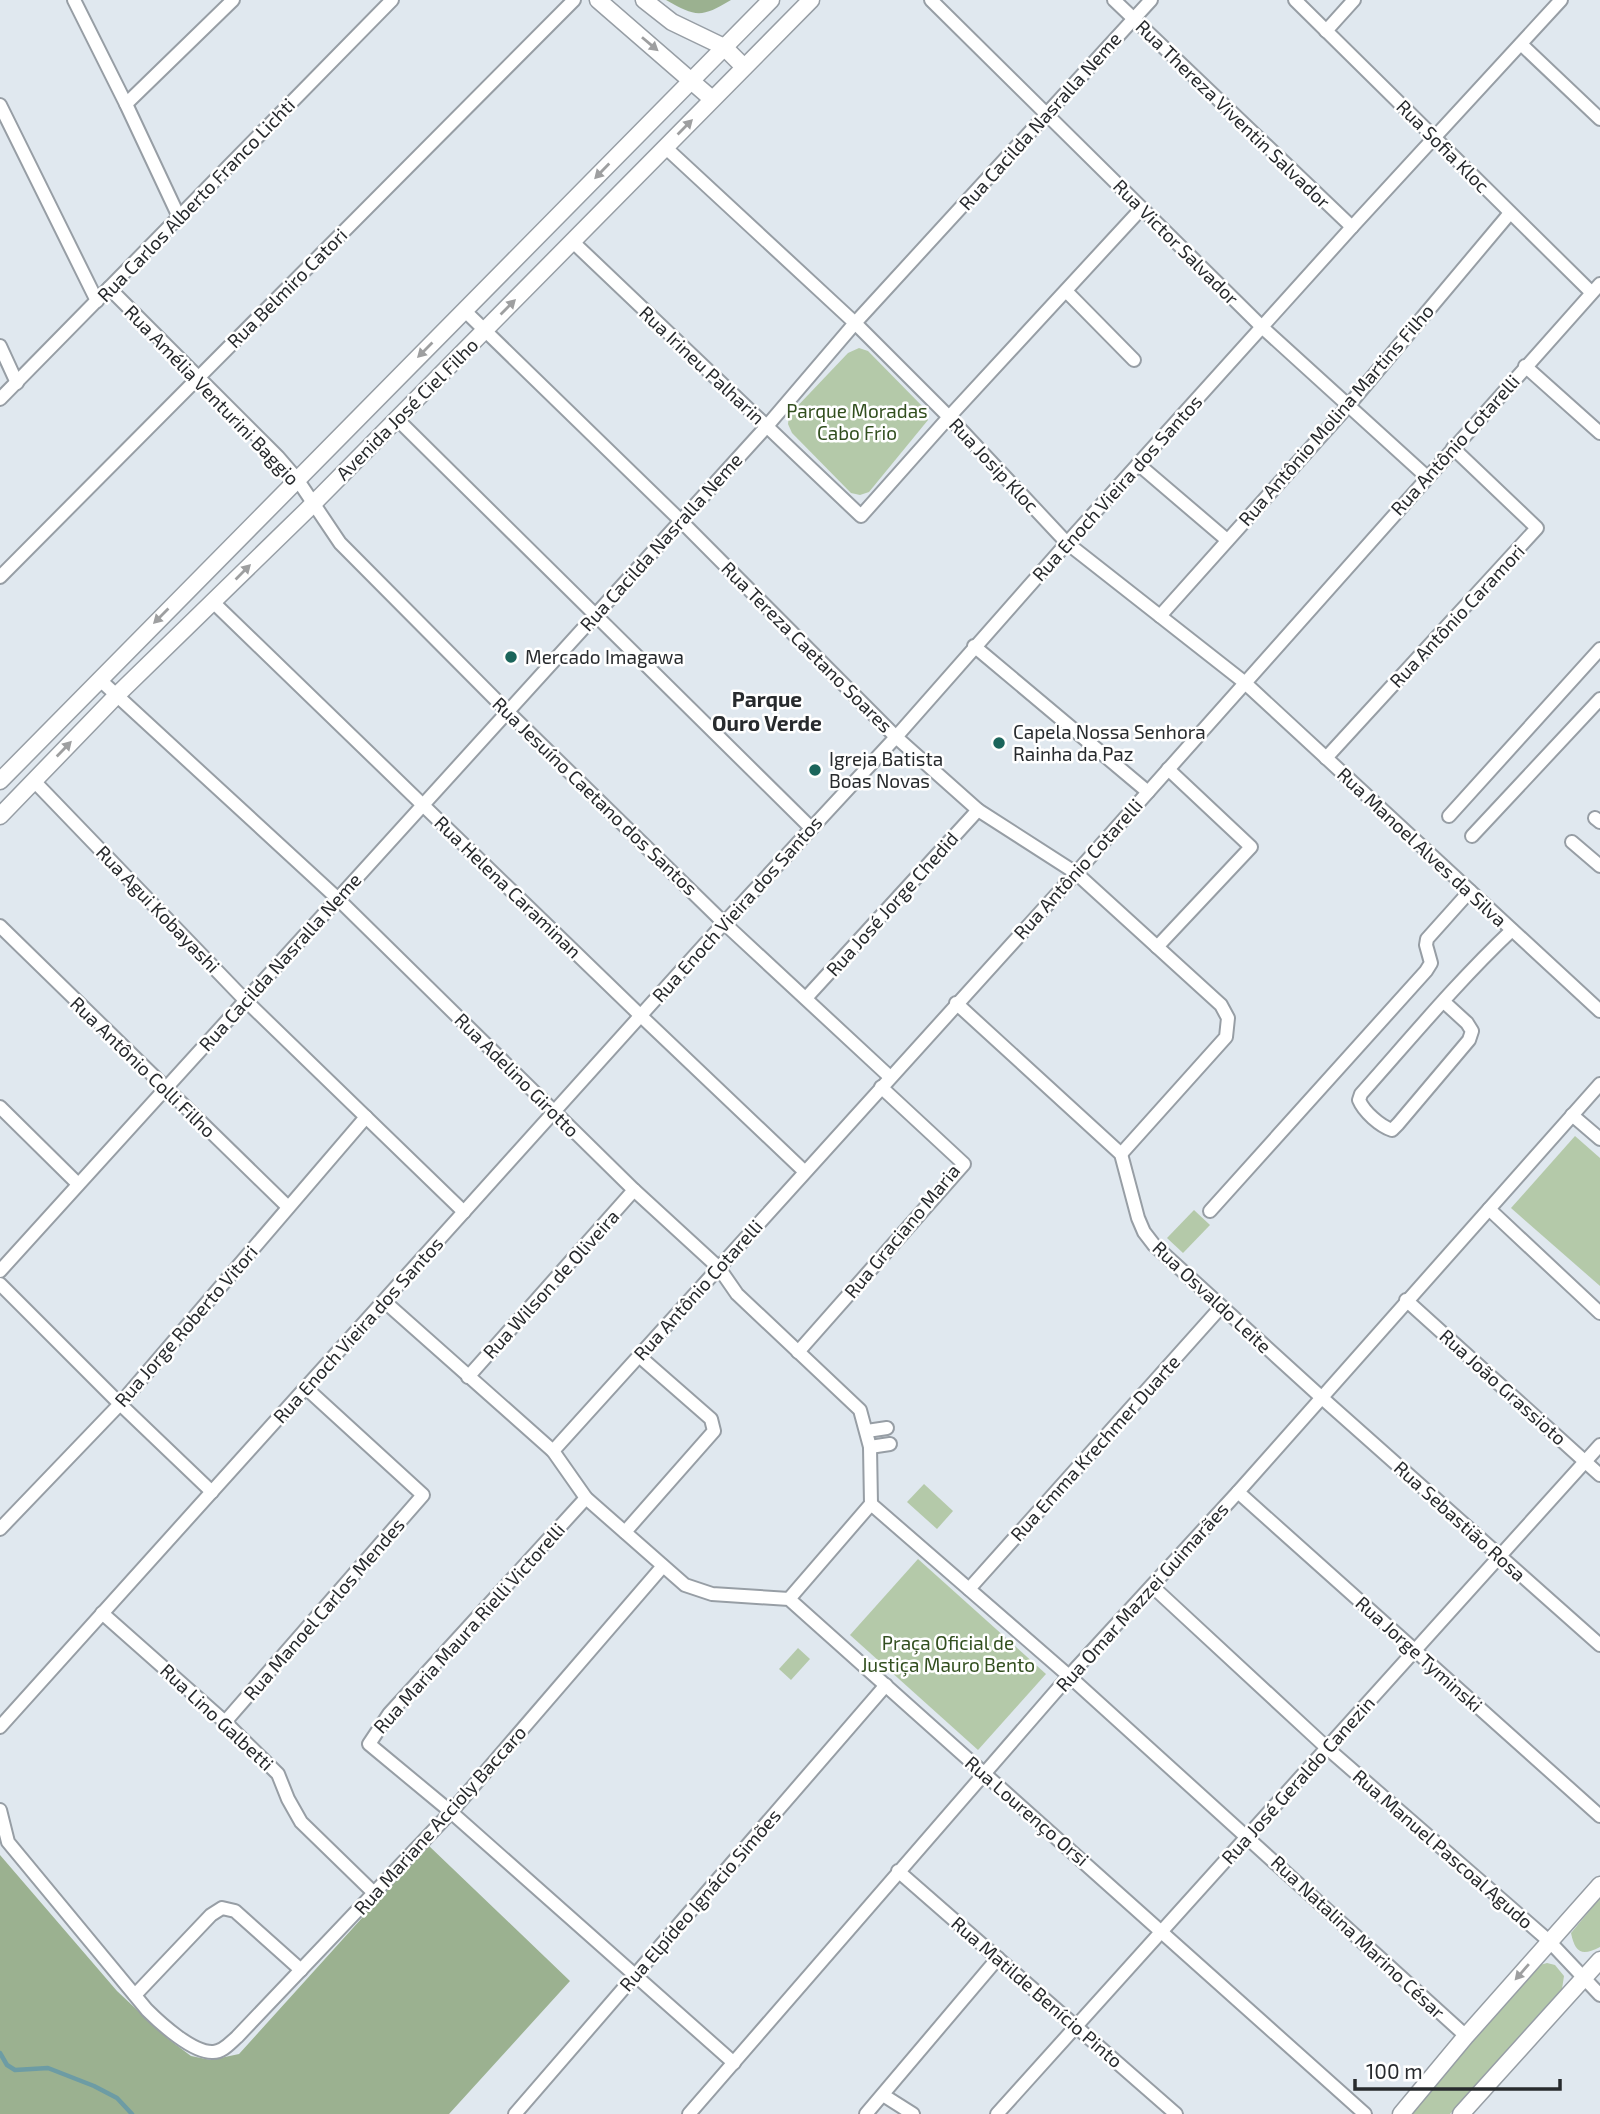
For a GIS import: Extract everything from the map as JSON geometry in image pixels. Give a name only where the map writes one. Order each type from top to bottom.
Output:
[{"type":"street","points":[[126,104],[233,0]]},
{"type":"street","name":"Rua Carlos Alberto Franco Lichti","points":[[0,400],[392,0]]},
{"type":"street","name":"Rua Belmiro Catori","points":[[0,577],[574,0]]},
{"type":"street","points":[[598,0],[712,99]]},
{"type":"street","points":[[644,0],[672,22],[724,47],[744,67]]},
{"type":"street","name":"Avenida José Ciel Filho","points":[[0,781],[771,0]]},
{"type":"street","name":"Avenida José Ciel Filho","points":[[0,816],[117,696],[485,331],[811,0]]},
{"type":"street","name":"Rua Victor Salvador","points":[[931,0],[1262,327],[1427,477]]},
{"type":"street","name":"Rua Thereza Viventin Salvador","points":[[1114,0],[1352,227]]},
{"type":"street","name":"Rua Cacilda Nasralla Neme","points":[[0,1271],[767,426],[855,323],[1151,0]]},
{"type":"street","name":"Rua Sofia Kloc","points":[[1294,0],[1510,213],[1595,288]]},
{"type":"street","points":[[1326,31],[1354,0]]},
{"type":"street","name":"Rua Enoch Vieira dos Santos","points":[[0,1727],[724,923],[896,737],[974,646],[1352,227],[1561,0]]},
{"type":"street","points":[[78,2],[178,217]]},
{"type":"street","points":[[1521,44],[1600,119]]},
{"type":"street","points":[[0,106],[97,301]]},
{"type":"street","name":"Rua Josip Kloc","points":[[665,148],[855,323],[949,417],[1067,543],[1244,682]]},
{"type":"street","points":[[949,417],[1142,209]]},
{"type":"street","name":"Rua Antônio Molina Martins Filho","points":[[1160,615],[1348,406],[1510,213]]},
{"type":"street","name":"Rua Irineu Palharin","points":[[573,242],[861,516],[949,417]]},
{"type":"street","name":"Rua Amélia Venturini Baggio","points":[[109,288],[278,457],[313,503]]},
{"type":"street","name":"Rua Antônio Cotarelli","points":[[553,1451],[1076,873],[1595,288]]},
{"type":"street","points":[[1066,291],[1134,360]]},
{"type":"street","name":"Rua Tereza Caetano Soares","points":[[465,311],[680,520],[896,737],[978,810],[1076,873],[1220,1005],[1228,1018],[1226,1037],[1121,1154]]},
{"type":"street","points":[[0,346],[17,383]]},
{"type":"street","points":[[1525,366],[1600,433]]},
{"type":"street","points":[[397,419],[811,828]]},
{"type":"street","name":"Rua Antônio Caramori","points":[[1326,758],[1537,528],[1452,448]]},
{"type":"street","points":[[1138,464],[1227,540]]},
{"type":"street","name":"Rua Jesuíno Caetano dos Santos","points":[[313,503],[340,543],[507,711],[724,923],[890,1077]]},
{"type":"street","name":"Rua Helena Caraminan","points":[[213,602],[804,1171]]},
{"type":"street","points":[[974,646],[1148,792]]},
{"type":"street","points":[[1450,816],[1600,649]]},
{"type":"street","name":"Rua Adelino Girotto","points":[[99,679],[337,898],[634,1190],[719,1268],[737,1294],[860,1410],[870,1447],[871,1504]]},
{"type":"street","name":"Rua Manoel Alves da Silva","points":[[1244,682],[1600,1011]]},
{"type":"street","points":[[1472,836],[1600,699]]},
{"type":"street","points":[[1157,947],[1251,846],[1168,769]]},
{"type":"street","name":"Rua Agui Kobayashi","points":[[34,781],[245,999],[464,1212]]},
{"type":"street","name":"Rua José Jorge Chedid","points":[[806,998],[978,810]]},
{"type":"street","points":[[1572,842],[1600,866]]},
{"type":"street","points":[[1210,1212],[1426,971],[1431,963],[1427,939],[1470,891]]},
{"type":"street","name":"Rua Antônio Colli Filho","points":[[0,926],[288,1207]]},
{"type":"street","points":[[1444,1002],[1467,1023],[1472,1031],[1469,1040],[1398,1124],[1392,1130],[1385,1128],[1361,1107],[1361,1094],[1444,1002],[1512,930]]},
{"type":"street","points":[[956,1003],[1121,1154]]},
{"type":"street","name":"Rua Omar Mazzei Guimarães","points":[[690,2114],[1069,1676],[1238,1492],[1600,1084]]},
{"type":"street","name":"Rua Graciano Maria","points":[[798,1352],[964,1164],[881,1087]]},
{"type":"street","points":[[0,1107],[78,1184]]},
{"type":"street","points":[[1572,1115],[1600,1139]]},
{"type":"street","name":"Rua Jorge Roberto Vitori","points":[[0,1529],[120,1404],[366,1117]]},
{"type":"street","name":"Rua Osvaldo Leite","points":[[1121,1154],[1144,1232],[1154,1245],[1321,1397]]},
{"type":"street","name":"Rua Wilson de Oliveira","points":[[468,1377],[634,1190]]},
{"type":"street","points":[[1489,1209],[1600,1313]]},
{"type":"street","points":[[0,1284],[212,1492]]},
{"type":"street","name":"Rua João Grassioto","points":[[1406,1300],[1600,1475]]},
{"type":"street","points":[[384,1301],[553,1451],[586,1498],[685,1585],[701,1591],[789,1599],[871,1504]]},
{"type":"street","name":"Rua Emma Krechmer Duarte","points":[[970,1589],[1221,1307]]},
{"type":"street","points":[[625,1532],[714,1431],[711,1419],[639,1356]]},
{"type":"street","name":"Rua Manoel Carlos Mendes","points":[[225,1722],[423,1495],[306,1388]]},
{"type":"street","name":"Rua Sebastião Rosa","points":[[1321,1397],[1600,1645]]},
{"type":"street","points":[[867,1430],[887,1428]]},
{"type":"street","points":[[870,1447],[890,1444]]},
{"type":"street","name":"Rua José Geraldo Canezin","points":[[997,2114],[1600,1445]]},
{"type":"street","name":"Rua Jorge Tyminski","points":[[1238,1492],[1600,1816]]},
{"type":"street","name":"Rua Maria Maura Rielli Victorelli","points":[[451,1812],[373,1749],[369,1744],[371,1738],[389,1714],[586,1498]]},
{"type":"street","name":"Rua Natalina Marino César","points":[[871,1504],[1248,1836],[1466,2036]]},
{"type":"street","name":"Rua Mariane Accioly Baccaro","points":[[135,1996],[173,2033],[202,2050],[215,2053],[226,2048],[451,1812],[663,1566]]},
{"type":"street","name":"Rua Manuel Pascoal Agudo","points":[[1152,1586],[1327,1748],[1549,1941],[1600,1995]]},
{"type":"street","name":"Rua Lourenço Orsi","points":[[789,1599],[1365,2114]]},
{"type":"street","name":"Rua Lino Galbetti","points":[[102,1613],[225,1722],[278,1774],[288,1800],[301,1822],[374,1893]]},
{"type":"street","name":"Rua Elpídeo Ignácio Simões","points":[[515,2114],[886,1685]]},
{"type":"street","points":[[0,1810],[8,1842],[135,1996],[211,1914],[222,1908],[235,1911],[301,1970]]},
{"type":"street","points":[[451,1812],[734,2063]]},
{"type":"street","name":"Rua Matilde Benício Pinto","points":[[898,1871],[1176,2114]]},
{"type":"street","points":[[1401,2114],[1600,1885]]},
{"type":"street","points":[[866,2114],[999,1958]]},
{"type":"street","points":[[1461,2114],[1600,1959]]},
{"type":"street","points":[[883,2095],[913,2114]]},
{"type":"green space","points":[[666,0],[731,0],[712,10],[698,13],[685,10]]},
{"type":"green space","name":"Parque Moradas Cabo Frio","points":[[859,348],[868,351],[926,410],[928,420],[869,492],[860,495],[851,493],[792,433],[788,424],[789,415],[848,353]]},
{"type":"green space","points":[[1575,1136],[1600,1158],[1600,1286],[1511,1208]]},
{"type":"green space","points":[[1194,1210],[1210,1225],[1183,1253],[1167,1238]]},
{"type":"green space","points":[[924,1484],[953,1511],[937,1529],[907,1502]]},
{"type":"green space","name":"Praça Oficial de Justiça Mauro Bento","points":[[918,1559],[1046,1674],[978,1750],[850,1635]]},
{"type":"green space","points":[[798,1648],[810,1659],[791,1680],[779,1669]]},
{"type":"green space","points":[[428,1845],[570,1981],[449,2114],[0,2114],[0,1855],[117,1991],[167,2038],[191,2056],[211,2060],[239,2054]]},
{"type":"green space","points":[[1600,1898],[1600,1947],[1588,1952],[1580,1951],[1571,1933]]},
{"type":"green space","points":[[1540,1965],[1555,1965],[1564,1976],[1562,1989],[1450,2114],[1408,2114]]},
{"type":"waterway","points":[[0,2053],[7,2065],[15,2070],[48,2068],[94,2086],[117,2098],[132,2114]]},
{"type":"place","name":"Mercado Imagawa","points":[[511,657]]},
{"type":"place","name":"Capela Nossa Senhora Rainha da Paz","points":[[999,743]]},
{"type":"place","name":"Igreja Batista Boas Novas","points":[[815,770]]},
{"type":"district","name":"Parque Ouro Verde","points":[[767,712]]}]
